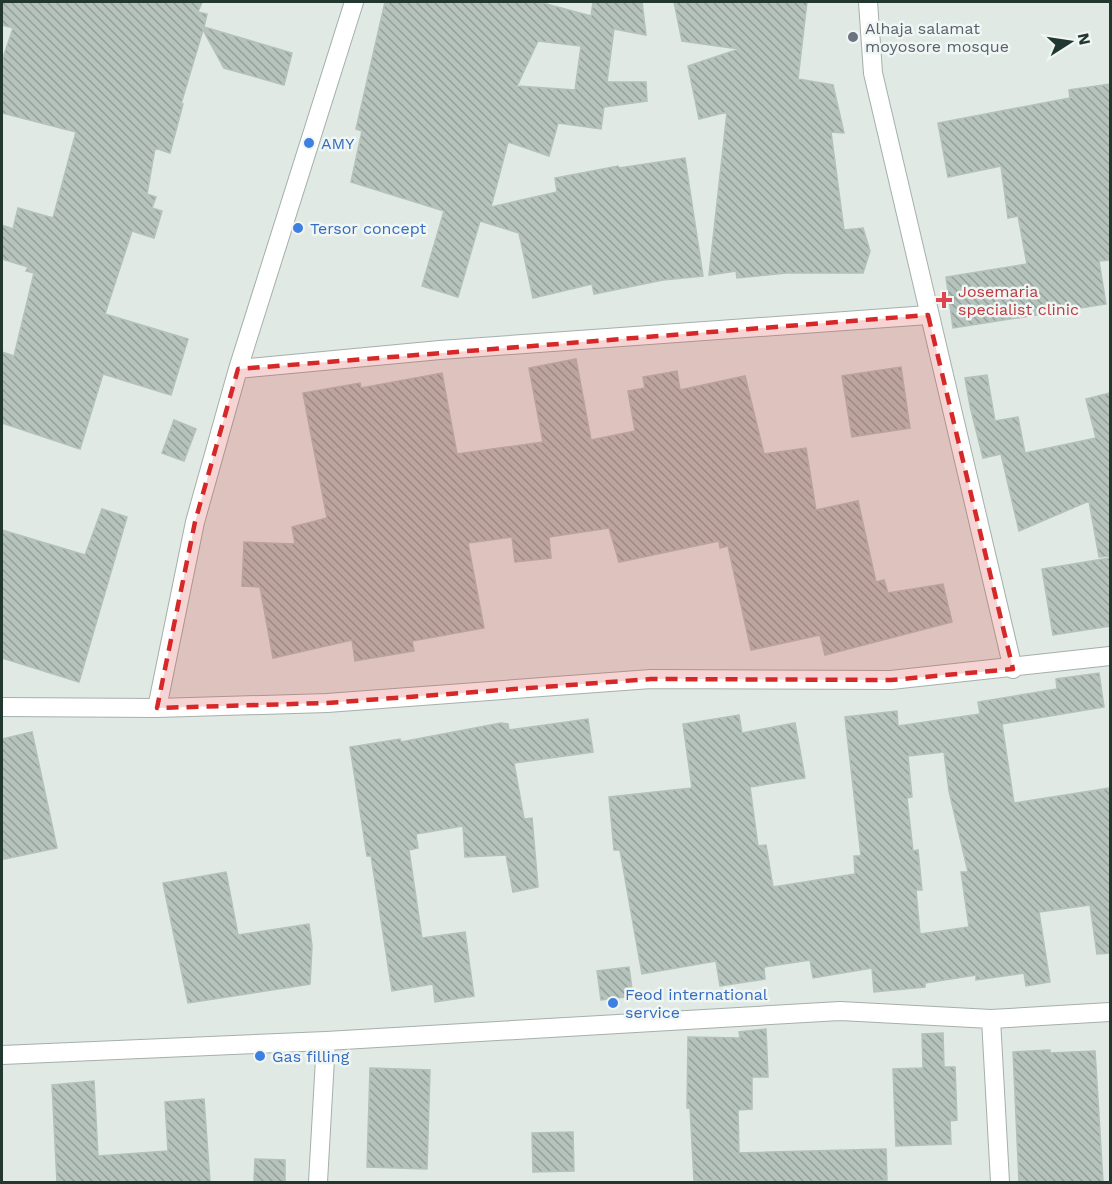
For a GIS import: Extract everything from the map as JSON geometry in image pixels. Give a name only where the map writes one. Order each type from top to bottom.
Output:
[{"type":"street","points":[[157,708],[195,522],[238,369],[354,2]]},
{"type":"street","points":[[868,2],[873,73],[1013,669]]},
{"type":"street","points":[[238,369],[440,350],[928,315]]},
{"type":"street","points":[[2,707],[157,708],[327,703],[651,679],[891,680],[1013,669],[1110,656]]},
{"type":"street","points":[[2,1055],[326,1041],[840,1011],[991,1020],[1110,1012]]},
{"type":"street","points":[[991,1020],[1000,1182]]},
{"type":"street","points":[[318,1182],[326,1041]]},
{"type":"highlighted area","points":[[928,315],[1013,669],[891,680],[651,679],[327,703],[157,708],[195,522],[238,369]]},
{"type":"building","points":[[2,2],[202,2],[198,12],[207,14],[204,27],[292,53],[284,85],[224,68],[203,30],[181,104],[183,104],[170,153],[155,148],[147,194],[156,197],[152,208],[162,211],[154,238],[132,231],[105,314],[188,339],[171,395],[103,374],[80,449],[2,423],[2,352],[14,356],[34,273],[26,271],[28,267],[2,259],[2,225],[13,229],[18,208],[53,218],[76,132],[2,113],[2,61],[13,28],[2,25]]},
{"type":"building","points":[[385,2],[539,2],[591,16],[593,2],[642,2],[646,35],[614,29],[607,82],[646,82],[647,101],[604,107],[601,129],[558,123],[549,156],[508,142],[491,207],[557,192],[555,178],[618,166],[619,168],[685,158],[703,276],[663,280],[594,294],[592,284],[533,298],[519,233],[480,221],[458,297],[422,286],[444,211],[351,182],[362,131],[356,129]],"holes":[[[538,41],[581,46],[575,90],[517,86]]]},
{"type":"building","points":[[674,2],[807,2],[798,79],[833,85],[844,133],[831,132],[844,230],[863,228],[870,251],[863,273],[786,273],[737,278],[736,271],[709,275],[727,112],[699,119],[688,66],[739,49],[682,41]]},
{"type":"building","points":[[1110,84],[1110,260],[1099,261],[1106,304],[953,328],[946,277],[1027,264],[1018,216],[1008,218],[1001,166],[948,177],[938,123],[1070,98],[1069,90]]},
{"type":"building","points":[[576,359],[591,440],[635,431],[628,391],[645,388],[643,377],[677,371],[680,390],[745,376],[764,454],[806,448],[816,510],[858,501],[876,582],[884,580],[888,593],[943,584],[952,622],[825,655],[820,635],[751,650],[728,546],[720,548],[719,541],[619,562],[609,528],[549,537],[551,558],[515,562],[512,537],[468,543],[484,628],[412,641],[414,651],[355,661],[352,640],[273,658],[260,587],[242,586],[244,542],[295,544],[292,527],[327,518],[303,393],[360,383],[361,388],[442,373],[457,454],[543,442],[529,368]]},
{"type":"building","points":[[901,367],[910,428],[852,437],[842,376]]},
{"type":"building","points":[[987,375],[995,421],[1018,417],[1025,453],[1096,438],[1086,399],[1110,393],[1110,556],[1099,557],[1089,501],[1019,531],[1001,454],[983,458],[970,406],[965,378]]},
{"type":"building","points":[[174,420],[196,429],[184,461],[162,453]]},
{"type":"building","points":[[102,509],[127,517],[79,682],[2,658],[2,530],[85,555]]},
{"type":"building","points":[[1110,558],[1110,626],[1053,635],[1042,569]]},
{"type":"building","points":[[1099,673],[1104,707],[1002,724],[1014,803],[1110,788],[1110,953],[1097,954],[1090,905],[1039,912],[1050,982],[1026,986],[1024,973],[976,980],[976,975],[925,983],[925,987],[874,992],[872,968],[813,978],[810,960],[764,967],[765,979],[720,986],[716,961],[642,974],[620,850],[614,850],[609,797],[692,788],[683,724],[739,715],[742,733],[795,723],[805,778],[750,787],[758,846],[766,845],[773,887],[855,874],[854,856],[861,856],[845,717],[897,711],[898,726],[980,714],[978,702],[1057,689],[1056,679]],"holes":[[[944,752],[949,791],[968,872],[961,872],[969,927],[920,934],[916,890],[922,890],[918,850],[913,851],[907,798],[912,797],[908,756]]]},
{"type":"building","points":[[588,719],[593,752],[514,763],[524,819],[532,818],[538,887],[513,892],[506,855],[465,857],[463,826],[416,834],[418,848],[409,850],[422,938],[465,932],[474,996],[435,1002],[433,984],[392,991],[371,856],[367,856],[350,747],[400,739],[401,742],[501,723],[508,724],[509,730]]},
{"type":"building","points":[[32,732],[57,848],[4,859],[2,739]]},
{"type":"building","points":[[226,872],[238,935],[309,924],[312,946],[310,984],[188,1003],[163,883]]},
{"type":"building","points":[[629,967],[633,996],[601,1000],[597,971]]},
{"type":"building","points":[[766,1029],[768,1077],[752,1077],[752,1109],[738,1110],[739,1153],[886,1149],[887,1180],[783,1182],[694,1180],[690,1108],[687,1108],[688,1037],[740,1038],[739,1032]]},
{"type":"building","points":[[943,1033],[944,1067],[955,1067],[957,1120],[950,1121],[951,1144],[896,1146],[893,1069],[923,1068],[922,1034]]},
{"type":"building","points":[[1050,1050],[1050,1053],[1095,1051],[1103,1182],[1019,1182],[1013,1052]]},
{"type":"building","points":[[370,1068],[430,1070],[427,1169],[367,1167]]},
{"type":"building","points":[[94,1081],[98,1156],[168,1151],[165,1102],[204,1099],[210,1182],[57,1182],[52,1085]]},
{"type":"building","points":[[573,1132],[574,1171],[533,1172],[532,1133]]},
{"type":"building","points":[[255,1159],[285,1160],[285,1182],[254,1182]]},
{"type":"place","name":"Alhaja salamat moyosore mosque","points":[[853,37]]},
{"type":"place","name":"AMY","points":[[309,143]]},
{"type":"place","name":"Tersor concept","points":[[298,228]]},
{"type":"place","name":"Josemaria specialist clinic","points":[[944,300]]},
{"type":"place","name":"Feod international service","points":[[613,1003]]},
{"type":"place","name":"Gas filling","points":[[260,1056]]}]
